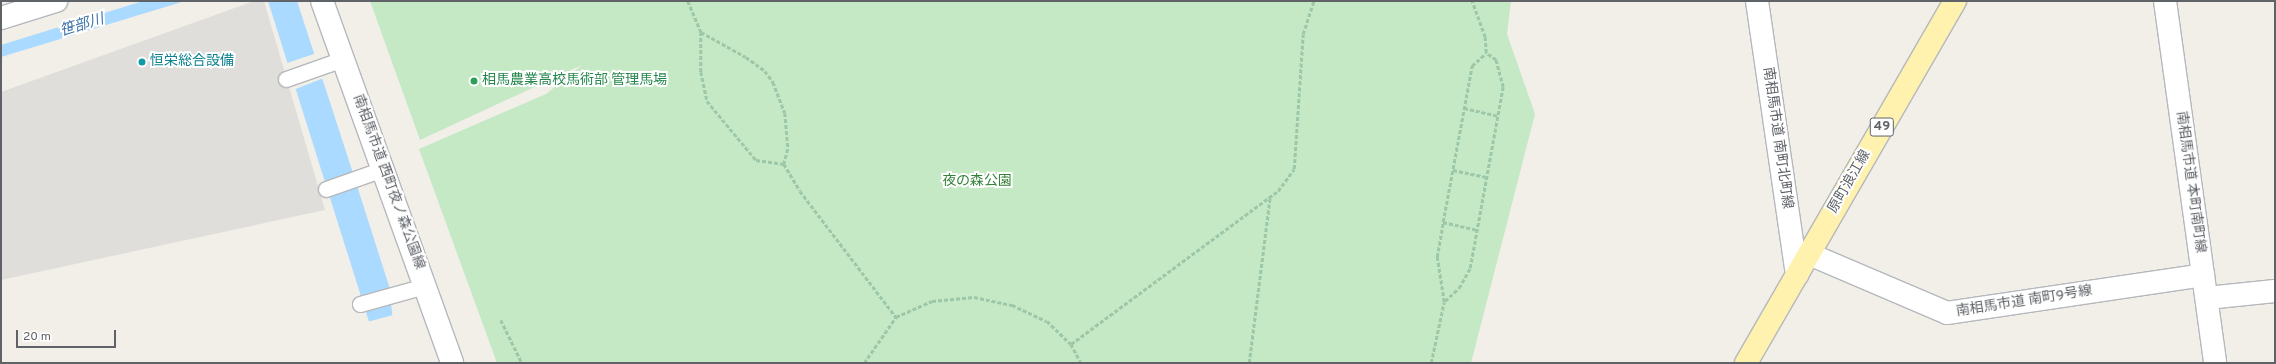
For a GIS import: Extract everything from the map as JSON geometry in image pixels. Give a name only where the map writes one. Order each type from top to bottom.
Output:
[{"type":"main road","name":"原町浪江線","points":[[1746,363],[1955,1]]},
{"type":"street","points":[[1,18],[56,1]]},
{"type":"street","name":"南相馬市道 西町夜ノ森公園線","points":[[322,1],[452,363]]},
{"type":"street","name":"南相馬市道 南町北町線","points":[[1757,1],[1797,275]]},
{"type":"street","name":"南相馬市道 本町南町線","points":[[2165,1],[2215,363]]},
{"type":"street","name":"南相馬市道 南町9号線","points":[[1809,254],[1946,313],[2203,275]]},
{"type":"street","points":[[2207,298],[2275,291]]},
{"type":"lane","points":[[286,79],[343,58]]},
{"type":"lane","points":[[326,189],[383,169]]},
{"type":"lane","points":[[360,304],[425,286]]},
{"type":"path","points":[[688,1],[701,32],[701,72],[707,101],[756,160],[784,164]]},
{"type":"path","points":[[1071,344],[1270,197],[1294,169],[1302,34],[1314,1]]},
{"type":"path","points":[[1444,302],[1459,288],[1470,268],[1503,87],[1501,72],[1496,60],[1486,53],[1472,1]]},
{"type":"path","points":[[701,32],[746,57],[766,71],[773,82],[785,113],[788,149],[784,164],[800,191],[896,317]]},
{"type":"path","points":[[1431,363],[1444,302],[1437,258],[1443,222],[1472,66],[1486,53]]},
{"type":"path","points":[[1464,108],[1498,116]]},
{"type":"path","points":[[1453,170],[1486,177]]},
{"type":"path","points":[[1249,363],[1270,197]]},
{"type":"path","points":[[1443,222],[1477,230]]},
{"type":"path","points":[[864,363],[896,317],[932,301],[974,296],[1012,305],[1047,321],[1071,344],[1081,363]]},
{"type":"path","points":[[501,320],[522,363]]},
{"type":"shaded area","points":[[254,1],[264,1],[325,210],[1,280],[1,92]]},
{"type":"green space","name":"夜の森公園","points":[[370,1],[1511,1],[1507,34],[1535,114],[1471,363],[497,363],[419,149],[546,94],[582,65],[420,140]]},
{"type":"water","name":"笹部川","points":[[143,1],[185,1],[1,57],[1,45]]},
{"type":"water","points":[[268,1],[297,1],[389,286],[393,321],[382,363]]},
{"type":"pier","points":[[317,53],[324,78],[293,90],[287,63]]},
{"type":"pier","points":[[393,315],[409,363],[380,363],[367,322]]},
{"type":"place","name":"恒栄総合設備","points":[[142,62]]},
{"type":"place","name":"相馬農業高校馬術部 管理馬場","points":[[474,81]]}]
